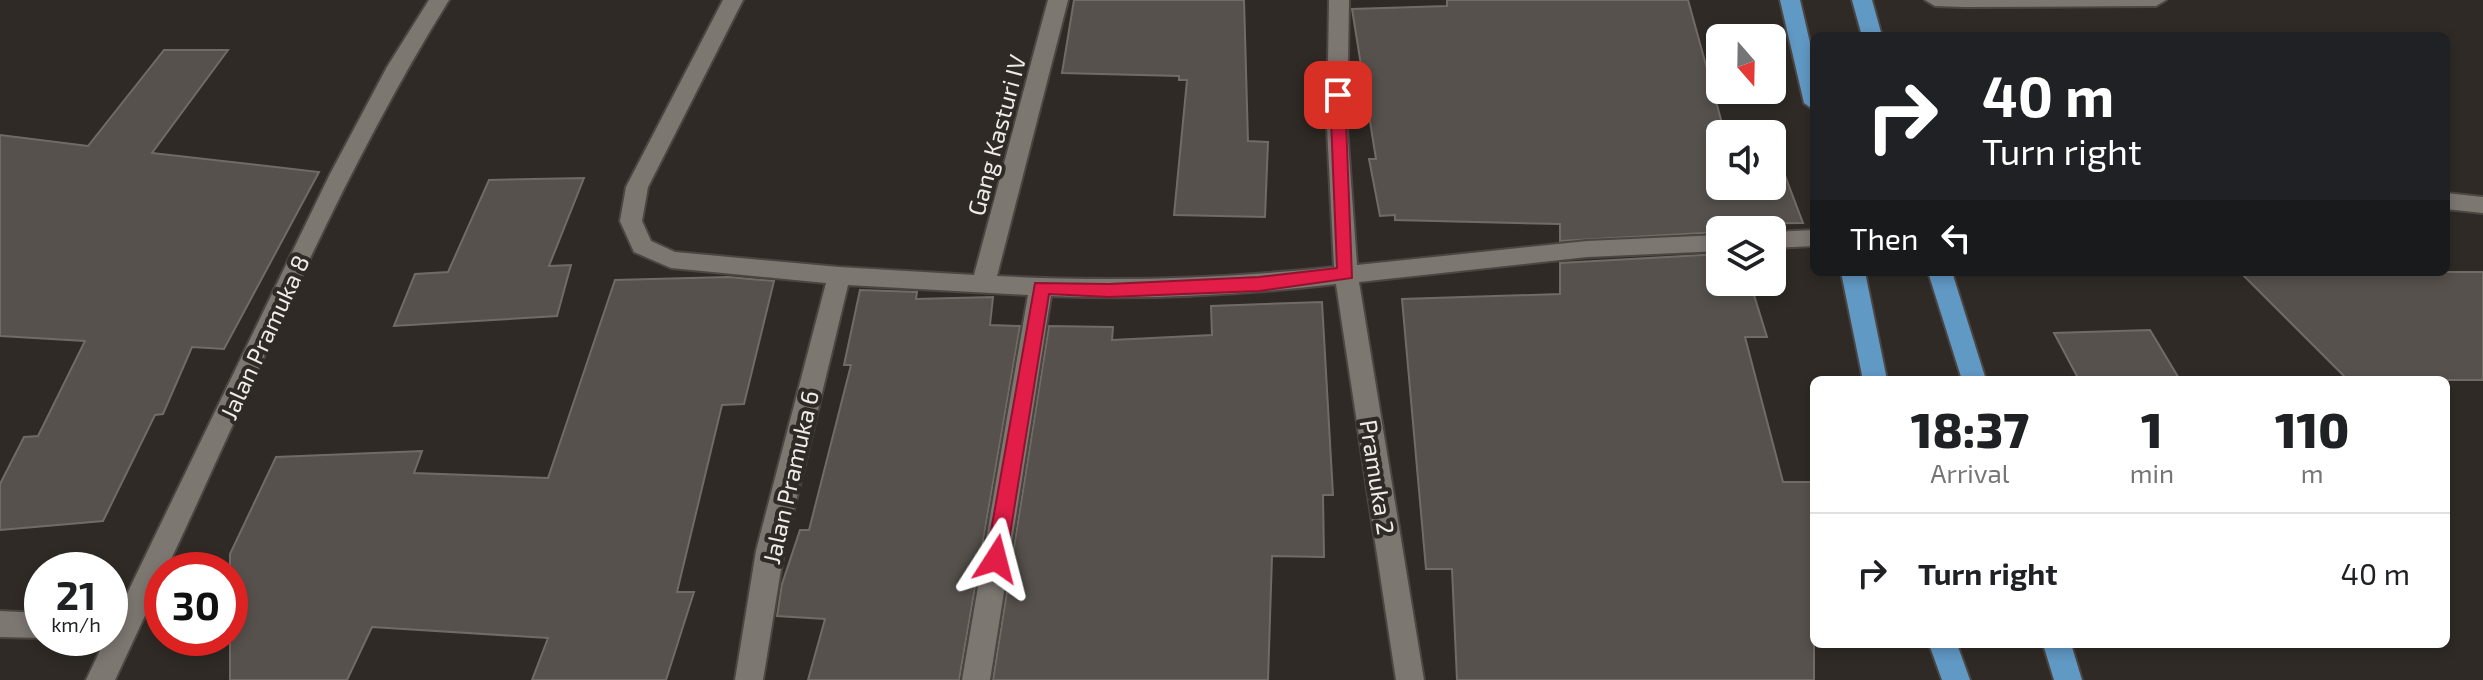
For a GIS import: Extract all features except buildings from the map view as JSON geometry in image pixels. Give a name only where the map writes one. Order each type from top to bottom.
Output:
[{"type":"main road","points":[[1790,0],[1810,86]]},
{"type":"main road","points":[[1862,0],[1871,32]]},
{"type":"main road","points":[[1854,276],[1874,376]]},
{"type":"main road","points":[[1941,276],[1973,376]]},
{"type":"main road","points":[[1944,648],[1956,680]]},
{"type":"main road","points":[[2058,648],[2068,680]]},
{"type":"street","name":"Jalan Pramuka 8","points":[[128,608],[340,176],[397,67],[439,0]]},
{"type":"street","points":[[733,0],[637,187],[631,221],[642,246],[671,260],[839,276],[1109,290],[1259,284],[1587,249],[1706,244]]},
{"type":"street","name":"Gang Kasturi IV","points":[[983,284],[1058,0]]},
{"type":"street","name":"Pramuka 2","points":[[1339,0],[1337,127],[1346,273],[1410,680]]},
{"type":"street","points":[[1935,0],[2156,0]]},
{"type":"street","points":[[2450,201],[2483,205]]},
{"type":"street","points":[[1786,239],[1810,238]]},
{"type":"street","name":"Jalan Pramuka 6","points":[[749,680],[770,551],[839,276]]},
{"type":"street","points":[[976,680],[1041,287]]},
{"type":"street","points":[[0,624],[24,625]]},
{"type":"street","name":"Jalan Pramuka 8","points":[[100,680],[108,656]]},
{"type":"route","points":[[996,559],[1041,287],[1109,290],[1259,284],[1346,273],[1346,232],[1337,127],[1338,95]]}]
